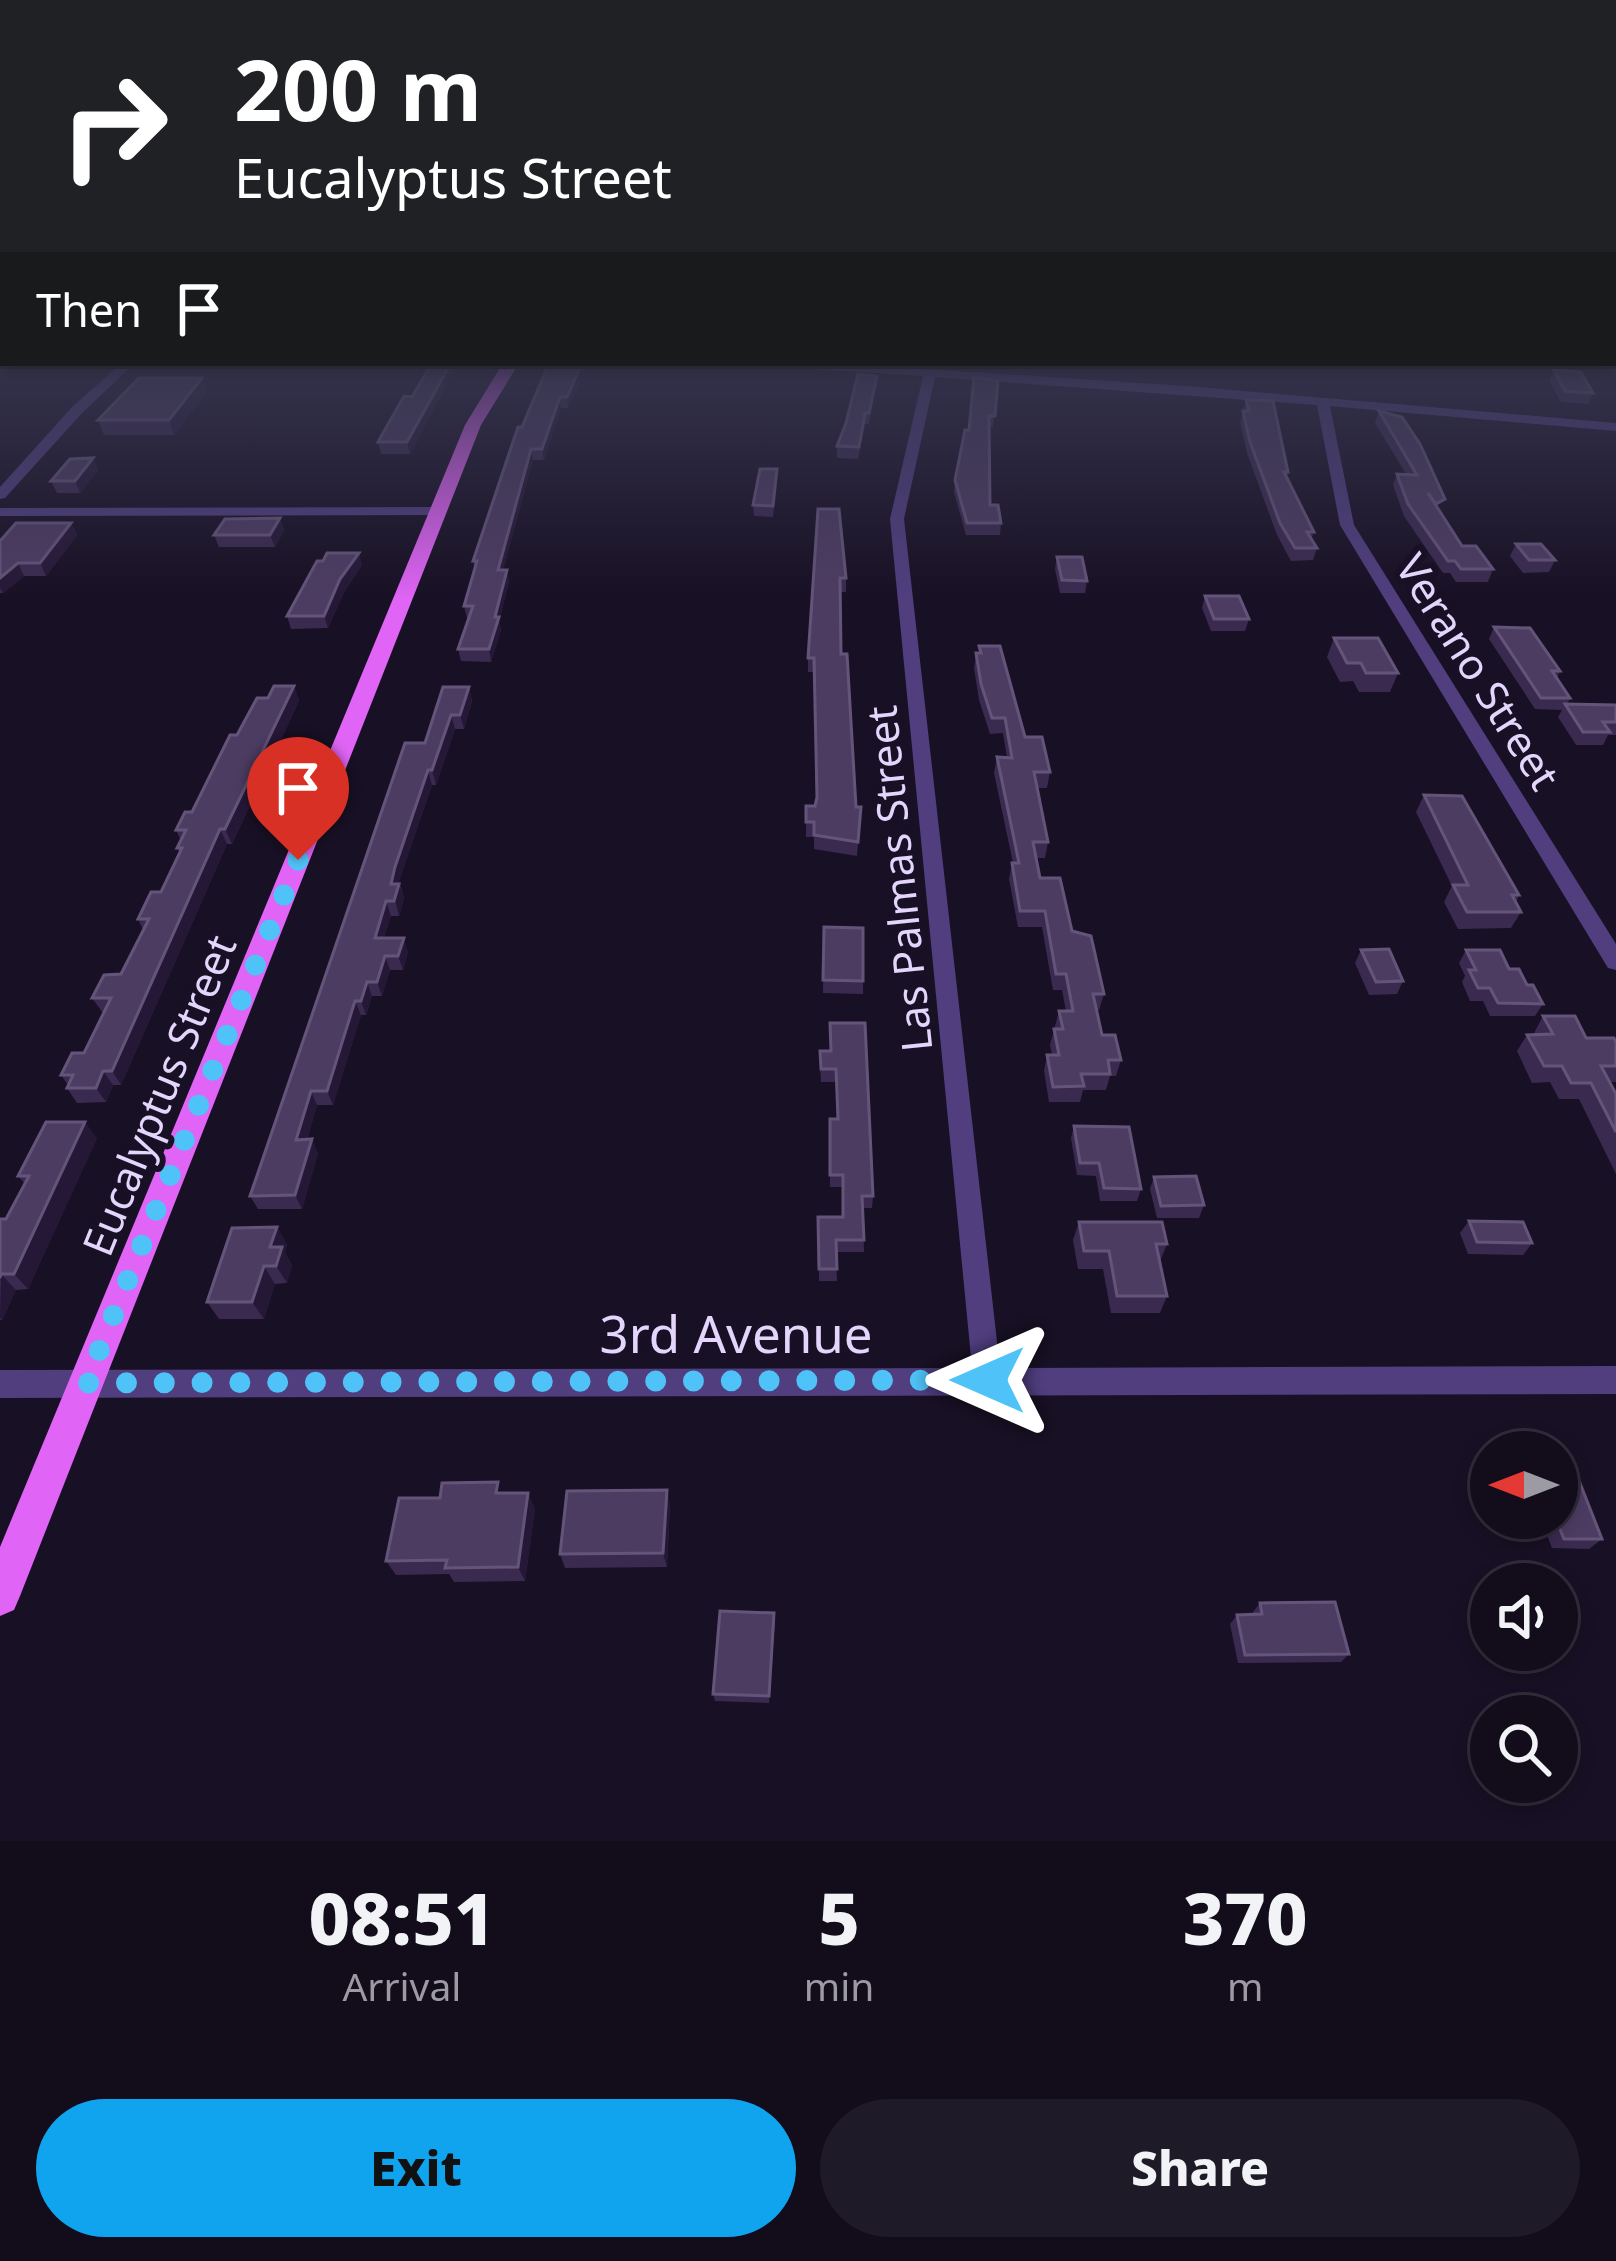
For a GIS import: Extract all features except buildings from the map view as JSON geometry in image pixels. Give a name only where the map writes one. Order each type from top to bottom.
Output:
[{"type":"main road","name":"Eucalyptus Street","points":[[0,1596],[473,428]]},
{"type":"street","points":[[0,495],[61,428]]},
{"type":"street","name":"Las Palmas Street","points":[[918,428],[897,519],[988,1380]]},
{"type":"street","name":"Verano Street","points":[[1328,428],[1347,525],[1616,962]]},
{"type":"street","points":[[0,512],[440,511]]},
{"type":"street","name":"3rd Avenue","points":[[0,1384],[1616,1380]]},
{"type":"route","points":[[298,860],[86,1383],[988,1380]]}]
